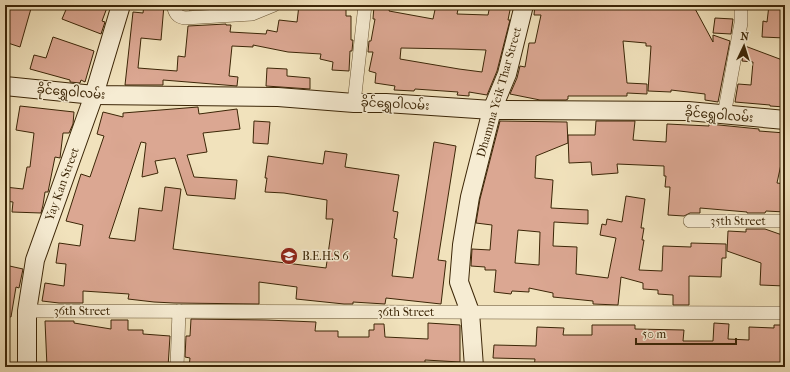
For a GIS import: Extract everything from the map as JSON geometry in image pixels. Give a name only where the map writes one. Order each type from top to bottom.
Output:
[{"type":"street","name":"Yay Kan Street","points":[[27,367],[27,311],[36,260],[94,95],[121,5]]},
{"type":"street","points":[[173,5],[176,15],[180,18],[252,14],[274,5]]},
{"type":"street","points":[[354,102],[365,5]]},
{"type":"street","name":"Dhamma Yeik Thar Street","points":[[474,367],[470,312],[458,282],[461,253],[470,198],[492,110],[507,74],[524,5]]},
{"type":"street","points":[[724,115],[741,23],[741,5]]},
{"type":"street","name":"ခိုင်ရွှေဝါလမ်း","points":[[5,86],[94,95],[278,97],[492,110],[688,112],[785,120]]},
{"type":"street","name":"35th Street","points":[[690,222],[785,221]]},
{"type":"street","name":"36th Street","points":[[27,311],[785,313]]},
{"type":"street","points":[[177,367],[179,311]]},
{"type":"building","points":[[5,5],[32,5],[20,47],[5,42]]},
{"type":"building","points":[[68,5],[108,5],[102,21],[105,22],[101,34],[62,19]]},
{"type":"building","points":[[144,5],[164,5],[161,40],[141,38],[138,68],[177,71],[178,56],[185,57],[188,26],[226,24],[231,25],[230,32],[266,34],[267,30],[277,32],[279,20],[297,22],[299,5],[346,5],[346,16],[351,16],[351,40],[353,40],[352,51],[350,51],[349,71],[332,70],[333,62],[320,59],[321,54],[288,52],[253,45],[253,47],[232,46],[229,76],[238,77],[237,86],[163,80],[163,85],[125,85],[133,12],[143,13]]},
{"type":"building","points":[[190,5],[223,5],[223,8],[189,10]]},
{"type":"building","points":[[436,5],[459,5],[457,14],[488,15],[490,5],[511,5],[508,20],[510,20],[497,71],[487,95],[469,92],[469,96],[457,95],[458,92],[415,89],[414,91],[394,90],[395,86],[375,83],[376,73],[369,71],[373,52],[368,52],[369,41],[371,41],[375,19],[373,19],[374,6],[390,7],[389,11],[433,19]],"holes":[[[401,48],[486,50],[482,72],[400,59]]]},
{"type":"building","points":[[535,5],[693,5],[713,42],[713,35],[730,41],[718,102],[705,100],[705,94],[671,90],[671,92],[648,91],[651,46],[646,46],[646,43],[623,41],[627,83],[647,84],[647,94],[627,93],[627,96],[568,96],[568,99],[566,100],[540,100],[510,94],[517,78],[520,66],[525,67],[529,43],[535,43],[541,15],[534,15]]},
{"type":"building","points":[[769,5],[785,5],[785,38],[762,37],[763,21],[767,22]]},
{"type":"building","points":[[715,18],[733,19],[731,34],[713,33]]},
{"type":"building","points":[[53,37],[94,51],[85,82],[81,80],[80,83],[70,82],[70,80],[30,69],[34,55],[46,58]]},
{"type":"building","points":[[745,46],[785,61],[785,107],[735,102],[738,84],[751,85],[753,62],[742,61]]},
{"type":"building","points":[[267,68],[287,69],[287,76],[310,78],[310,89],[266,86]]},
{"type":"building","points":[[20,106],[74,112],[73,124],[69,133],[63,133],[60,158],[55,157],[48,192],[45,192],[41,213],[12,212],[13,202],[5,201],[5,187],[23,189],[27,167],[30,167],[34,133],[16,130]]},
{"type":"building","points":[[198,107],[199,114],[237,109],[240,129],[203,133],[207,152],[187,155],[194,177],[237,180],[235,199],[187,195],[175,158],[155,161],[158,173],[142,177],[146,143],[141,142],[109,238],[135,241],[139,208],[162,211],[165,187],[181,189],[173,249],[326,268],[333,219],[326,219],[327,200],[284,193],[265,192],[268,156],[323,164],[325,151],[347,154],[345,167],[399,175],[393,211],[398,212],[394,238],[397,239],[392,276],[413,278],[434,142],[456,146],[438,260],[446,261],[441,304],[386,298],[385,304],[353,302],[353,304],[344,304],[296,299],[297,287],[259,282],[259,304],[154,302],[128,299],[129,294],[83,291],[83,303],[42,301],[45,283],[64,286],[66,264],[56,263],[59,243],[80,246],[83,225],[66,221],[81,174],[90,177],[104,136],[97,134],[103,112],[123,117],[123,113]]},
{"type":"building","points":[[254,121],[270,122],[268,144],[253,143]]},
{"type":"building","points":[[500,121],[567,122],[568,143],[536,156],[535,178],[553,180],[551,208],[588,210],[588,224],[554,222],[553,246],[577,247],[576,274],[608,278],[616,238],[600,235],[602,224],[606,225],[607,219],[622,222],[626,196],[645,199],[641,228],[644,228],[642,240],[644,240],[639,270],[662,271],[663,246],[691,247],[691,243],[726,244],[726,258],[722,258],[721,277],[689,276],[689,305],[673,305],[673,295],[658,294],[658,290],[643,289],[643,283],[621,277],[618,305],[593,304],[593,301],[553,297],[553,293],[529,288],[529,292],[512,291],[511,294],[494,292],[496,270],[485,270],[485,267],[471,266],[472,249],[490,250],[492,225],[476,223],[480,199]],"holes":[[[518,230],[540,232],[539,265],[515,263]]]},
{"type":"building","points":[[596,121],[635,121],[633,140],[666,142],[667,124],[709,126],[709,124],[785,133],[784,150],[777,183],[785,184],[785,212],[766,211],[765,213],[747,213],[700,208],[700,213],[690,213],[684,216],[668,215],[670,187],[665,187],[666,176],[664,176],[664,166],[617,164],[618,173],[592,175],[591,162],[569,163],[568,135],[595,135]]},
{"type":"building","points":[[746,229],[765,229],[785,236],[785,286],[760,285],[761,263],[727,251],[728,231],[746,232]]},
{"type":"building","points":[[5,265],[23,269],[19,288],[16,287],[11,317],[5,316]]},
{"type":"building","points":[[191,319],[316,322],[315,331],[338,331],[338,337],[369,337],[369,330],[374,330],[374,324],[384,324],[385,337],[428,339],[428,323],[460,325],[460,362],[425,360],[425,367],[189,367],[190,358],[185,357],[186,336],[190,336]]},
{"type":"building","points":[[111,320],[128,320],[128,330],[143,330],[143,334],[170,336],[168,367],[47,367],[45,321],[74,321],[74,323],[111,329]]},
{"type":"building","points":[[714,323],[729,324],[728,339],[749,340],[749,327],[774,328],[774,325],[785,325],[785,367],[534,367],[535,359],[493,358],[494,345],[536,346],[537,327],[564,328],[563,335],[592,335],[592,325],[635,325],[635,329],[684,330],[683,341],[713,341]]},
{"type":"place","name":"B.E.H.S 6","points":[[289,256]]}]
